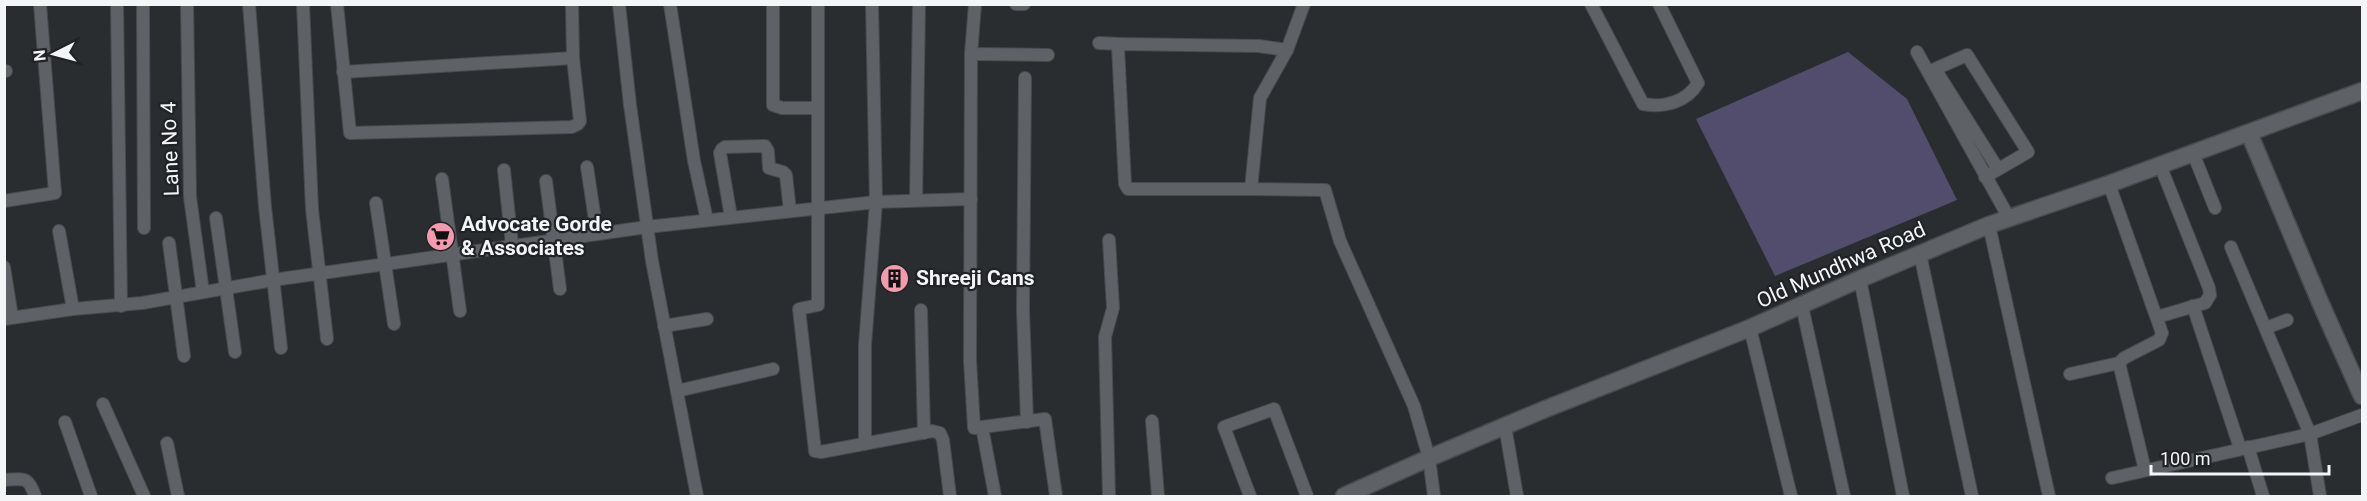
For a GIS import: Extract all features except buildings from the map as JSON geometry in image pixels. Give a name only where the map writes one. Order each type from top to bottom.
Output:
[{"type":"street","points":[[4,201],[55,193],[40,4]]},
{"type":"street","points":[[117,4],[121,306]]},
{"type":"street","points":[[143,4],[144,228]]},
{"type":"street","name":"Lane No 4","points":[[187,4],[190,196],[203,292]]},
{"type":"street","points":[[249,4],[265,207],[281,348]]},
{"type":"street","points":[[303,4],[312,209],[327,339]]},
{"type":"street","points":[[337,4],[350,134],[572,127],[578,124],[580,120],[573,58],[572,4]]},
{"type":"street","points":[[619,4],[647,227],[697,496]]},
{"type":"street","points":[[670,4],[694,161],[707,220]]},
{"type":"street","points":[[773,4],[773,105],[782,108],[818,108]]},
{"type":"street","points":[[818,4],[818,305],[799,309],[813,444],[815,451],[821,452],[924,433],[940,433],[943,440],[950,496]]},
{"type":"street","points":[[866,443],[865,345],[876,202],[872,4]]},
{"type":"street","points":[[916,200],[919,4]]},
{"type":"street","points":[[975,4],[971,54],[970,360],[974,428],[1045,419],[1056,496]]},
{"type":"street","points":[[1016,4],[1024,4]]},
{"type":"street","points":[[1251,189],[1260,99],[1287,50],[1304,4]]},
{"type":"street","points":[[1591,4],[1643,104],[1658,107],[1692,93],[1698,83],[1659,4]]},
{"type":"street","points":[[1099,43],[1259,46],[1287,50]]},
{"type":"street","points":[[1120,44],[1118,47],[1125,184],[1128,189],[1325,190],[1340,241],[1414,406],[1429,458],[1434,496]]},
{"type":"street","points":[[1917,52],[2009,218]]},
{"type":"street","points":[[971,54],[1048,55]]},
{"type":"street","points":[[1985,177],[2028,152],[1967,55],[1935,69],[1998,169]]},
{"type":"street","points":[[343,72],[573,58]]},
{"type":"street","points":[[1025,78],[1023,288],[1026,422]]},
{"type":"street","name":"Old Mundhwa Road","points":[[1344,496],[1506,426],[1750,328],[1989,225],[2362,92]]},
{"type":"street","points":[[2249,133],[2362,396]]},
{"type":"street","points":[[731,217],[720,153],[725,147],[765,146],[768,151],[769,168],[786,175],[790,211]]},
{"type":"street","points":[[2193,153],[2215,208]]},
{"type":"street","points":[[2157,317],[2209,300],[2209,288],[2160,165]]},
{"type":"street","points":[[586,167],[597,233]]},
{"type":"street","points":[[504,170],[512,245]]},
{"type":"street","points":[[442,179],[460,311]]},
{"type":"street","points":[[546,181],[560,289]]},
{"type":"street","points":[[2070,374],[2120,363],[2124,358],[2159,340],[2162,333],[2109,184]]},
{"type":"street","points":[[4,267],[8,318],[73,309],[121,306],[273,280],[597,233],[876,202],[971,199]]},
{"type":"street","points":[[376,203],[394,324]]},
{"type":"street","points":[[216,218],[235,352]]},
{"type":"street","points":[[1989,225],[2049,496]]},
{"type":"street","points":[[59,231],[73,309]]},
{"type":"street","points":[[1108,496],[1105,337],[1113,308],[1109,240]]},
{"type":"street","points":[[169,243],[184,356]]},
{"type":"street","points":[[2230,247],[2310,434],[2320,496]]},
{"type":"street","points":[[1920,254],[1972,496]]},
{"type":"street","points":[[1860,279],[1903,496]]},
{"type":"street","points":[[1802,306],[1844,496]]},
{"type":"street","points":[[2193,306],[2263,496]]},
{"type":"street","points":[[921,310],[924,433]]},
{"type":"street","points":[[664,326],[707,319]]},
{"type":"street","points":[[2266,328],[2287,320]]},
{"type":"street","points":[[1750,328],[1791,496]]},
{"type":"street","points":[[2120,363],[2145,470]]},
{"type":"street","points":[[677,391],[773,369]]},
{"type":"street","points":[[103,404],[144,496]]},
{"type":"street","points":[[1250,496],[1224,427],[1274,409],[1307,496]]},
{"type":"street","points":[[2112,478],[2310,434],[2362,415]]},
{"type":"street","points":[[1152,421],[1158,496]]},
{"type":"street","points":[[65,422],[91,496]]},
{"type":"street","points":[[1506,426],[1518,496]]},
{"type":"street","points":[[982,427],[995,496]]},
{"type":"street","points":[[166,443],[178,496]]},
{"type":"street","points":[[4,480],[25,479],[30,483],[35,496]]},
{"type":"shaded area","points":[[1848,52],[1907,99],[1957,200],[1775,276],[1696,119]]},
{"type":"place","name":"Advocate Gorde & Associates","points":[[440,236]]},
{"type":"place","name":"Shreeji Cans","points":[[895,278]]}]
